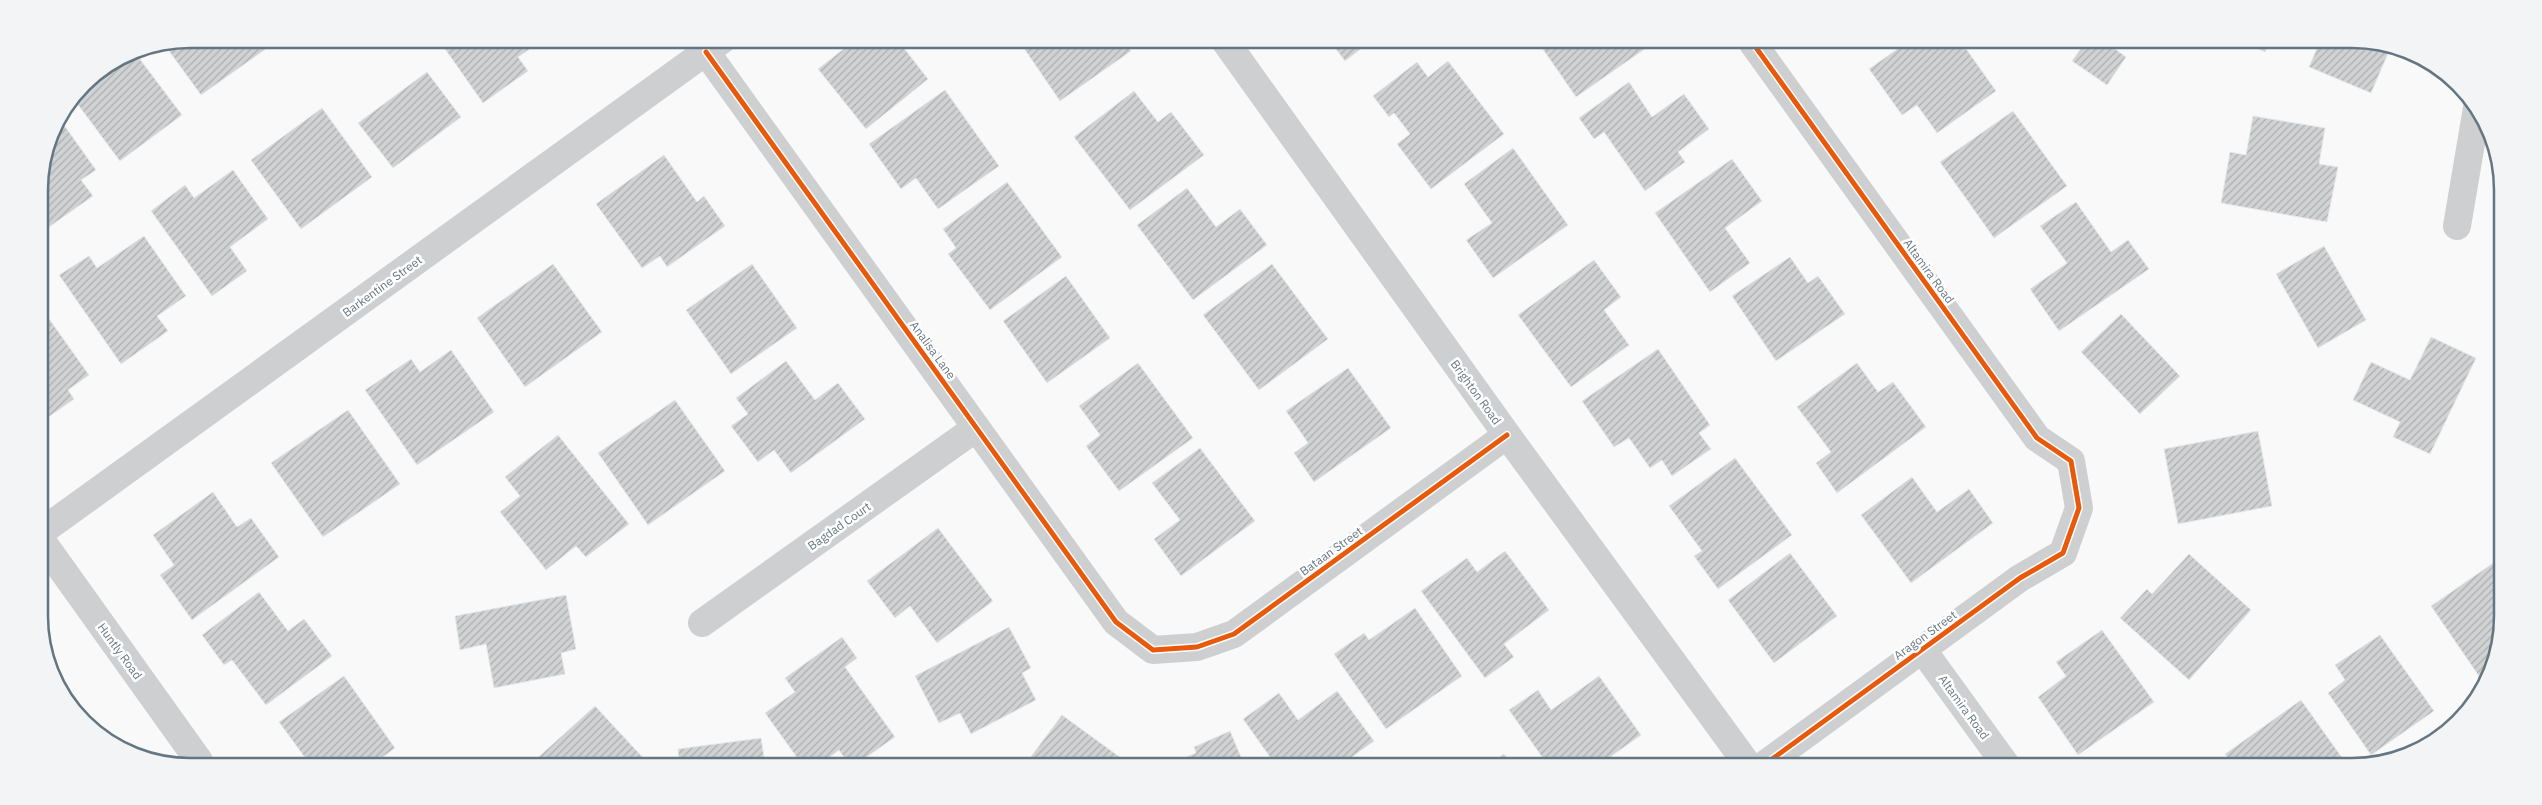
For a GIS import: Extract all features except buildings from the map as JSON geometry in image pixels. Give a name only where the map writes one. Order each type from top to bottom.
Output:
[{"type":"street","name":"Barkentine Street","points":[[48,527],[711,48]]},
{"type":"street","name":"Analisa Lane","points":[[715,48],[976,428],[1116,622],[1153,650]]},
{"type":"street","name":"Brighton Road","points":[[1230,48],[1507,435],[1742,757]]},
{"type":"street","name":"Altamira Road","points":[[1756,48],[2036,438],[2071,461],[2079,508]]},
{"type":"street","points":[[2457,226],[2475,119]]},
{"type":"street","name":"Bagdad Court","points":[[702,623],[976,428]]},
{"type":"street","name":"Bataan Street","points":[[1153,650],[1197,647],[1234,634],[1507,435]]},
{"type":"street","name":"Aragon Street","points":[[1775,757],[2020,578],[2063,553],[2079,508]]},
{"type":"street","name":"Huntly Road","points":[[48,550],[197,758]]},
{"type":"street","name":"Altamira Road","points":[[1922,649],[2000,757]]},
{"type":"cycle path","points":[[1756,48],[2037,438],[2071,461],[2079,508],[2063,553],[2020,578],[1775,757]]},
{"type":"cycle path","points":[[706,52],[1116,622],[1153,650],[1197,647],[1234,634],[1507,435]]}]
